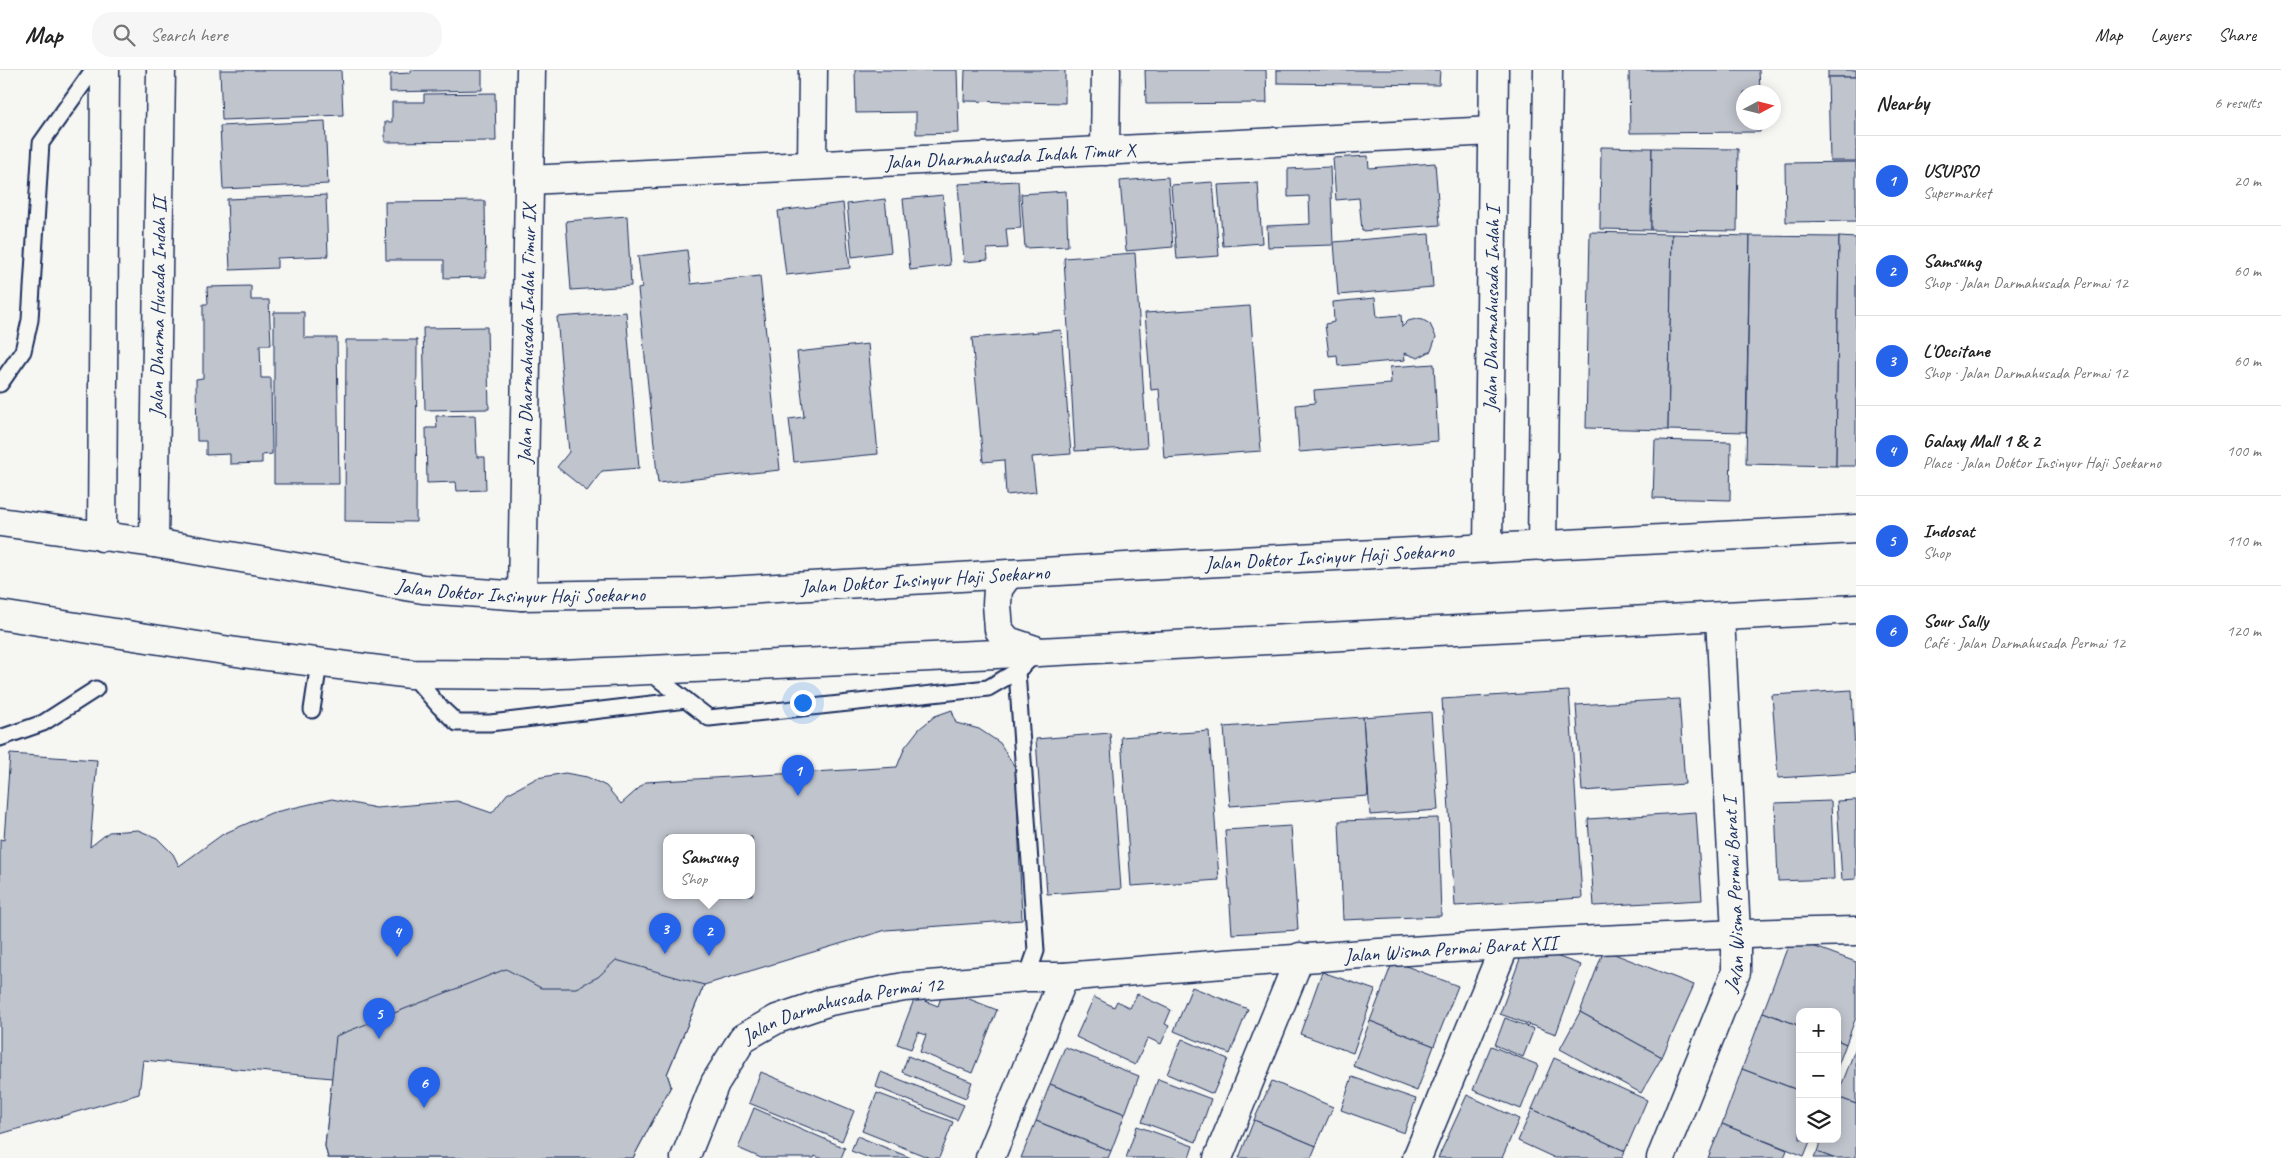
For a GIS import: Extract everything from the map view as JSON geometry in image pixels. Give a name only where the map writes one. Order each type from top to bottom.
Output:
[{"type":"street","points":[[102,537],[105,70]]},
{"type":"street","name":"Jalan Dharma Husada Indah II","points":[[154,543],[161,70]]},
{"type":"street","name":"Jalan Dharmahusada Indah Timur IX","points":[[522,596],[531,70]]},
{"type":"street","points":[[812,165],[814,70]]},
{"type":"street","points":[[1105,151],[1106,70]]},
{"type":"street","name":"Jalan Dharmahusada Indah I","points":[[1488,548],[1494,70]]},
{"type":"street","points":[[1542,546],[1548,70]]},
{"type":"street","name":"Jalan Dharmahusada Indah Timur X","points":[[529,180],[1493,131]]},
{"type":"street","name":"Jalan Doktor Insinyur Haji Soekarno","points":[[0,522],[154,543],[423,589],[522,596],[694,593],[1009,574],[1856,529]]},
{"type":"street","points":[[1009,574],[998,589],[997,604],[1000,630],[1008,641],[1038,652]]},
{"type":"street","points":[[0,615],[243,653],[411,674],[540,675],[1038,652],[1856,609]]},
{"type":"street","name":"Jalan Wisma Permai Barat I","points":[[1661,1158],[1736,972],[1736,933],[1720,617]]},
{"type":"street","name":"Jalan Wisma Permai Barat XII","points":[[1046,977],[1300,957],[1505,944],[1736,933],[1856,931]]},
{"type":"street","points":[[1418,1158],[1505,944]]},
{"type":"street","points":[[1218,1158],[1300,957]]},
{"type":"street","points":[[990,1158],[1046,977]]},
{"type":"street","name":"Jalan Darmahusada Permai 12","points":[[685,1158],[715,1083],[743,1038],[777,1020],[830,1001],[904,987],[1046,977]]},
{"type":"lane","points":[[0,384],[23,352],[30,320],[41,143],[93,70]]},
{"type":"lane","points":[[646,669],[709,718],[988,688],[1017,671],[1038,652]]},
{"type":"lane","points":[[312,710],[319,662]]},
{"type":"lane","points":[[1017,671],[1036,951],[1046,977]]},
{"type":"lane","points":[[411,674],[457,723],[490,723],[686,700]]},
{"type":"lane","points":[[0,738],[43,723],[96,689]]},
{"type":"building","points":[[220,70],[341,70],[343,115],[222,120]]},
{"type":"building","points":[[411,70],[482,70],[482,90],[390,92],[390,74],[411,73]]},
{"type":"building","points":[[855,70],[957,70],[959,133],[916,134],[916,112],[856,113]]},
{"type":"building","points":[[965,70],[1065,70],[1065,103],[964,101]]},
{"type":"building","points":[[1145,70],[1266,70],[1267,103],[1146,104]]},
{"type":"building","points":[[1277,70],[1440,70],[1439,85],[1277,83]]},
{"type":"building","points":[[1629,70],[1759,70],[1760,85],[1736,85],[1736,130],[1760,130],[1760,132],[1630,133]]},
{"type":"building","points":[[1828,70],[1856,70],[1856,77],[1828,77]]},
{"type":"building","points":[[1828,77],[1856,77],[1856,161],[1830,161]]},
{"type":"building","points":[[495,93],[496,141],[385,142],[385,122],[392,122],[392,102],[424,102],[424,94]]},
{"type":"building","points":[[325,121],[328,184],[223,189],[220,126]]},
{"type":"building","points":[[1601,147],[1652,148],[1651,230],[1600,229]]},
{"type":"building","points":[[1652,148],[1738,149],[1737,231],[1651,230]]},
{"type":"building","points":[[1368,156],[1369,168],[1435,163],[1440,225],[1362,231],[1359,198],[1336,200],[1333,158]]},
{"type":"building","points":[[1856,162],[1856,221],[1786,222],[1785,163]]},
{"type":"building","points":[[1330,167],[1333,245],[1268,247],[1267,226],[1310,224],[1309,196],[1288,197],[1288,169]]},
{"type":"building","points":[[1168,177],[1173,247],[1126,251],[1120,181]]},
{"type":"building","points":[[1018,181],[1021,228],[1006,229],[1008,248],[987,249],[988,260],[964,262],[958,184]]},
{"type":"building","points":[[1213,182],[1219,256],[1177,259],[1171,185]]},
{"type":"building","points":[[1258,183],[1262,243],[1223,246],[1218,185]]},
{"type":"building","points":[[1066,191],[1068,246],[1025,248],[1021,194]]},
{"type":"building","points":[[326,195],[328,256],[277,258],[277,268],[230,270],[227,199]]},
{"type":"building","points":[[943,195],[950,265],[910,270],[903,199]]},
{"type":"building","points":[[885,199],[891,252],[852,257],[847,204]]},
{"type":"building","points":[[485,201],[486,277],[444,278],[444,260],[386,260],[385,202]]},
{"type":"building","points":[[843,203],[850,268],[786,275],[778,211]]},
{"type":"building","points":[[627,216],[631,286],[571,290],[566,221]]},
{"type":"building","points":[[1590,232],[1672,234],[1668,430],[1586,428]]},
{"type":"building","points":[[1429,234],[1433,287],[1338,295],[1334,242]]},
{"type":"building","points":[[1672,234],[1750,236],[1746,432],[1668,430]]},
{"type":"building","points":[[1750,236],[1839,237],[1836,466],[1746,464]]},
{"type":"building","points":[[1839,237],[1856,238],[1856,466],[1836,466]]},
{"type":"building","points":[[687,250],[691,284],[760,276],[780,470],[658,483],[638,289],[642,288],[638,256]]},
{"type":"building","points":[[1135,253],[1147,447],[1075,451],[1064,258]]},
{"type":"building","points":[[251,286],[251,300],[269,300],[271,345],[260,345],[261,378],[271,378],[272,454],[262,455],[262,463],[230,464],[230,454],[206,455],[206,441],[197,441],[196,379],[203,378],[203,304],[208,304],[207,287]]},
{"type":"building","points":[[1375,298],[1377,317],[1401,315],[1402,327],[1408,321],[1416,319],[1430,324],[1436,337],[1431,351],[1418,358],[1404,353],[1405,360],[1338,366],[1337,355],[1329,356],[1325,324],[1334,322],[1333,302]]},
{"type":"building","points":[[1250,306],[1261,451],[1164,458],[1159,389],[1151,390],[1145,313]]},
{"type":"building","points":[[274,312],[304,312],[304,338],[337,338],[339,484],[274,484]]},
{"type":"building","points":[[626,312],[639,468],[602,471],[587,491],[557,467],[569,452],[557,317]]},
{"type":"building","points":[[487,327],[489,409],[425,410],[423,328]]},
{"type":"building","points":[[1061,330],[1071,454],[1032,457],[1036,492],[1006,495],[1004,460],[983,462],[972,338]]},
{"type":"building","points":[[346,340],[417,340],[416,522],[345,521]]},
{"type":"building","points":[[868,344],[878,454],[794,462],[789,419],[804,417],[797,352]]},
{"type":"building","points":[[1434,364],[1438,441],[1299,452],[1296,405],[1315,403],[1314,390],[1391,384],[1390,367]]},
{"type":"building","points":[[475,415],[477,457],[485,457],[486,490],[457,491],[456,482],[427,483],[426,428],[437,428],[436,416]]},
{"type":"building","points":[[1655,440],[1731,442],[1730,500],[1653,498]]},
{"type":"building","points":[[1852,690],[1856,773],[1778,778],[1772,695]]},
{"type":"building","points":[[1569,691],[1582,898],[1455,906],[1442,699]]},
{"type":"building","points":[[1679,699],[1685,784],[1582,791],[1576,705]]},
{"type":"building","points":[[952,710],[956,723],[979,729],[1000,743],[1016,769],[1022,920],[886,930],[704,985],[667,1074],[671,1086],[633,1158],[328,1158],[325,1146],[332,1078],[143,1060],[139,1094],[0,1134],[0,839],[4,840],[10,754],[97,760],[90,847],[109,832],[138,830],[157,838],[173,854],[179,866],[223,834],[271,813],[332,799],[376,808],[457,801],[492,813],[507,794],[537,778],[565,773],[587,777],[606,786],[621,804],[646,782],[897,767],[905,747],[919,729],[935,716]]},
{"type":"building","points":[[1431,712],[1438,810],[1370,815],[1363,717]]},
{"type":"building","points":[[1363,717],[1368,796],[1230,806],[1224,727]]},
{"type":"building","points":[[1209,731],[1219,880],[1131,886],[1121,737]]},
{"type":"building","points":[[1110,733],[1121,889],[1047,894],[1036,739]]},
{"type":"building","points":[[1856,800],[1856,879],[1842,880],[1837,801]]},
{"type":"building","points":[[1831,801],[1834,879],[1778,881],[1775,803]]},
{"type":"building","points":[[1696,812],[1702,900],[1594,906],[1588,819]]},
{"type":"building","points":[[1438,818],[1441,916],[1343,920],[1339,821]]},
{"type":"building","points":[[1291,826],[1298,930],[1232,934],[1225,830]]},
{"type":"building","points":[[1791,938],[1856,962],[1856,1017],[1846,1044],[1841,1042],[1841,1008],[1796,1008],[1796,1024],[1763,1012]]},
{"type":"building","points":[[1525,945],[1581,965],[1556,1034],[1500,1014]]},
{"type":"building","points":[[1604,950],[1694,985],[1662,1057],[1580,1012]]},
{"type":"building","points":[[616,960],[704,985],[667,1074],[671,1086],[633,1158],[328,1158],[325,1146],[336,1036],[506,969],[541,988],[576,988],[598,977]]},
{"type":"building","points":[[1393,961],[1458,986],[1434,1046],[1370,1021]]},
{"type":"building","points":[[1322,972],[1375,990],[1353,1053],[1300,1034]]},
{"type":"building","points":[[1192,987],[1248,1009],[1230,1054],[1174,1031]]},
{"type":"building","points":[[944,989],[997,1010],[972,1073],[920,1052],[926,1035],[918,1032],[911,1049],[897,1044],[915,997],[938,1006]]},
{"type":"building","points":[[1137,994],[1171,1010],[1165,1024],[1169,1026],[1161,1044],[1148,1038],[1135,1065],[1076,1037],[1094,997],[1114,1007],[1117,1001],[1130,1008]]},
{"type":"building","points":[[1580,1012],[1662,1057],[1641,1093],[1560,1049]]},
{"type":"building","points":[[1763,1012],[1796,1024],[1796,1089],[1742,1069]]},
{"type":"building","points":[[1505,1018],[1534,1029],[1523,1057],[1495,1045]]},
{"type":"building","points":[[1370,1021],[1434,1046],[1417,1091],[1353,1066]]},
{"type":"building","points":[[1182,1039],[1228,1059],[1213,1094],[1167,1074]]},
{"type":"building","points":[[1841,1042],[1846,1044],[1841,1057]]},
{"type":"building","points":[[1491,1046],[1538,1065],[1521,1109],[1473,1090]]},
{"type":"building","points":[[1065,1047],[1139,1076],[1125,1114],[1050,1084]]},
{"type":"building","points":[[1856,1047],[1856,1104],[1841,1098],[1841,1086]]},
{"type":"building","points":[[908,1056],[972,1082],[966,1098],[902,1072]]},
{"type":"building","points":[[1554,1058],[1647,1100],[1625,1151],[1532,1109]]},
{"type":"building","points":[[1742,1069],[1796,1089],[1796,1143],[1809,1143],[1804,1156],[1722,1124]]},
{"type":"building","points":[[761,1072],[854,1111],[842,1141],[749,1103]]},
{"type":"building","points":[[881,1072],[964,1105],[957,1120],[876,1087]]},
{"type":"building","points":[[1352,1077],[1416,1099],[1404,1133],[1341,1110]]},
{"type":"building","points":[[1158,1079],[1211,1099],[1196,1142],[1142,1122]]},
{"type":"building","points":[[1272,1081],[1333,1107],[1316,1146],[1254,1120]]},
{"type":"building","points":[[1050,1084],[1125,1114],[1111,1151],[1036,1121]]},
{"type":"building","points":[[877,1093],[953,1122],[939,1158],[930,1158],[862,1131]]},
{"type":"building","points":[[1467,1095],[1519,1119],[1502,1158],[1438,1158]]},
{"type":"building","points":[[1841,1098],[1856,1104],[1856,1158],[1833,1158],[1817,1152],[1820,1143],[1841,1143]]},
{"type":"building","points":[[754,1108],[845,1148],[841,1158],[820,1158],[815,1156],[814,1158],[761,1158],[738,1148]]},
{"type":"building","points":[[1532,1109],[1625,1151],[1622,1158],[1555,1158],[1518,1141]]},
{"type":"building","points":[[1254,1120],[1316,1146],[1311,1158],[1239,1158]]},
{"type":"building","points":[[1036,1121],[1111,1151],[1108,1158],[1021,1158]]},
{"type":"building","points":[[1722,1124],[1787,1150],[1784,1158],[1708,1158]]},
{"type":"building","points":[[1137,1126],[1193,1146],[1189,1158],[1126,1158]]},
{"type":"building","points":[[857,1136],[911,1158],[870,1158],[851,1151]]},
{"type":"building","points":[[1817,1152],[1833,1158],[1814,1158]]},
{"type":"place","name":"USUPSO","points":[[798,796]]},
{"type":"place","name":"L'Occitane","points":[[665,954]]},
{"type":"place","name":"Samsung","points":[[709,956]]},
{"type":"place","name":"Galaxy Mall 1 & 2","points":[[397,957]]},
{"type":"place","name":"Indosat","points":[[379,1039]]},
{"type":"place","name":"Sour Sally","points":[[424,1108]]}]
